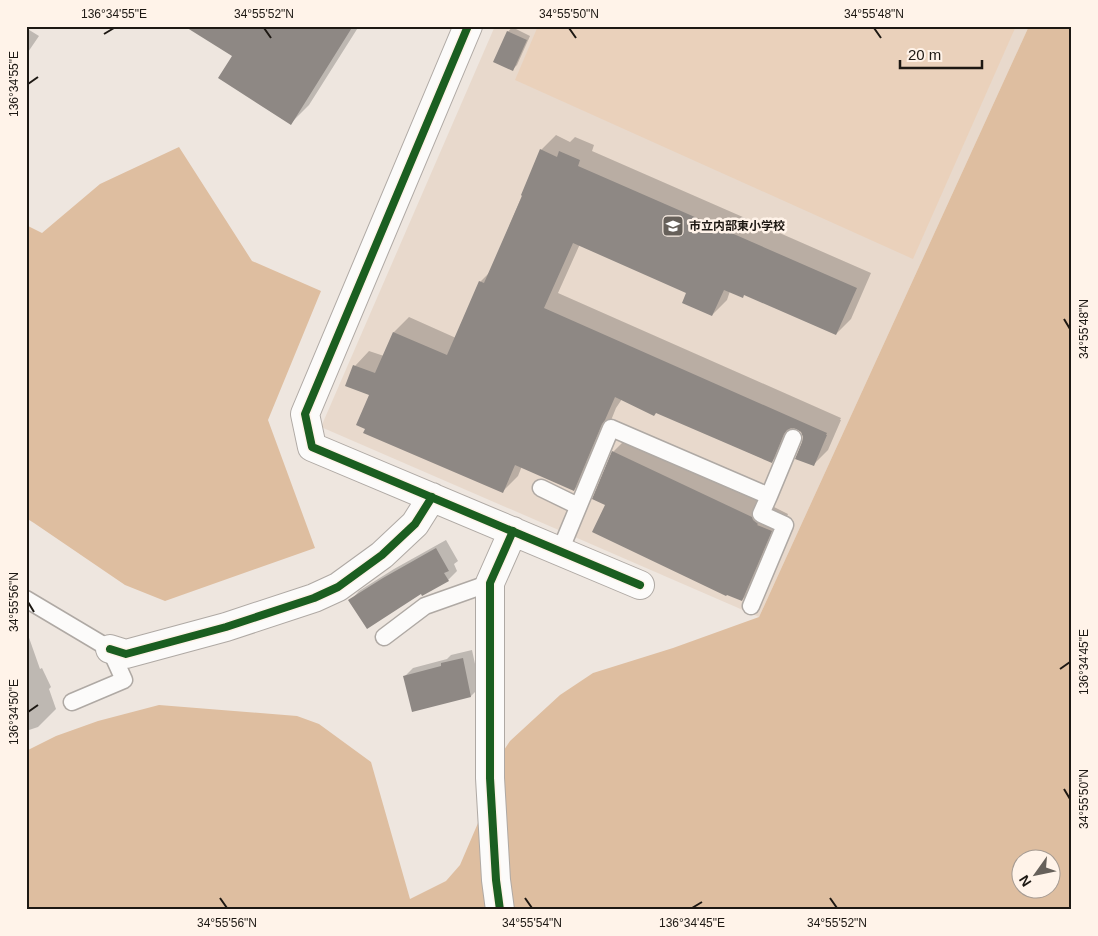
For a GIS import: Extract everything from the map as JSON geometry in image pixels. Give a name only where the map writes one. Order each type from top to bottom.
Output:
[{"type":"street","points":[[468,26],[305,414],[312,447],[640,585]]},
{"type":"street","points":[[110,649],[126,654],[226,627],[314,598],[338,587],[382,555],[415,524],[432,497]]},
{"type":"street","points":[[500,910],[496,880],[490,778],[490,583],[513,531]]},
{"type":"lane","points":[[560,551],[612,428],[769,496]]},
{"type":"lane","points":[[751,606],[786,525],[761,514],[794,438]]},
{"type":"lane","points":[[541,488],[578,506]]},
{"type":"lane","points":[[384,637],[424,606],[490,583]]},
{"type":"lane","points":[[26,599],[110,649],[124,680],[72,702]]},
{"type":"shaded area","name":"市立内部東小学校","points":[[495,26],[1029,26],[759,617],[321,427]]},
{"type":"shaded area","points":[[538,26],[1016,26],[913,259],[515,80]]},
{"type":"shaded area","points":[[1029,26],[1072,26],[1072,910],[26,910],[26,751],[56,736],[98,721],[159,705],[297,716],[319,724],[371,762],[410,899],[446,881],[460,865],[478,823],[486,777],[510,741],[560,695],[593,673],[673,648],[759,617]]},
{"type":"shaded area","points":[[179,147],[252,261],[321,291],[268,420],[315,548],[165,601],[125,585],[26,518],[26,225],[42,233],[100,184]]},
{"type":"building","points":[[184,26],[353,26],[291,125],[218,78],[232,56]]},
{"type":"building","points":[[507,31],[527,40],[513,71],[493,62]]},
{"type":"building","points":[[540,149],[557,157],[559,151],[580,160],[578,166],[857,288],[836,335],[744,295],[743,298],[724,290],[712,316],[682,303],[686,293],[573,243],[544,308],[827,433],[814,466],[795,459],[803,437],[801,432],[796,429],[791,428],[784,434],[772,463],[656,413],[654,416],[615,397],[574,491],[515,465],[503,493],[363,433],[365,429],[356,425],[369,395],[345,386],[353,365],[375,373],[393,332],[447,355],[479,281],[484,283],[522,196]]},
{"type":"building","points":[[612,451],[752,517],[757,525],[772,531],[742,601],[726,596],[592,532],[605,505],[592,499]]},
{"type":"building","points":[[436,548],[449,571],[444,573],[449,581],[422,596],[421,594],[367,629],[348,600]]},
{"type":"building","points":[[463,658],[471,697],[412,712],[403,676],[441,666],[441,663]]},
{"type":"cycle path","points":[[468,26],[305,414],[312,447],[640,585]]},
{"type":"cycle path","points":[[110,649],[126,654],[226,627],[314,598],[338,587],[382,555],[415,524],[432,497]]},
{"type":"cycle path","points":[[500,910],[496,880],[490,778],[490,583],[513,531]]},
{"type":"place","name":"市立内部東小学校","points":[[673,226]]}]
